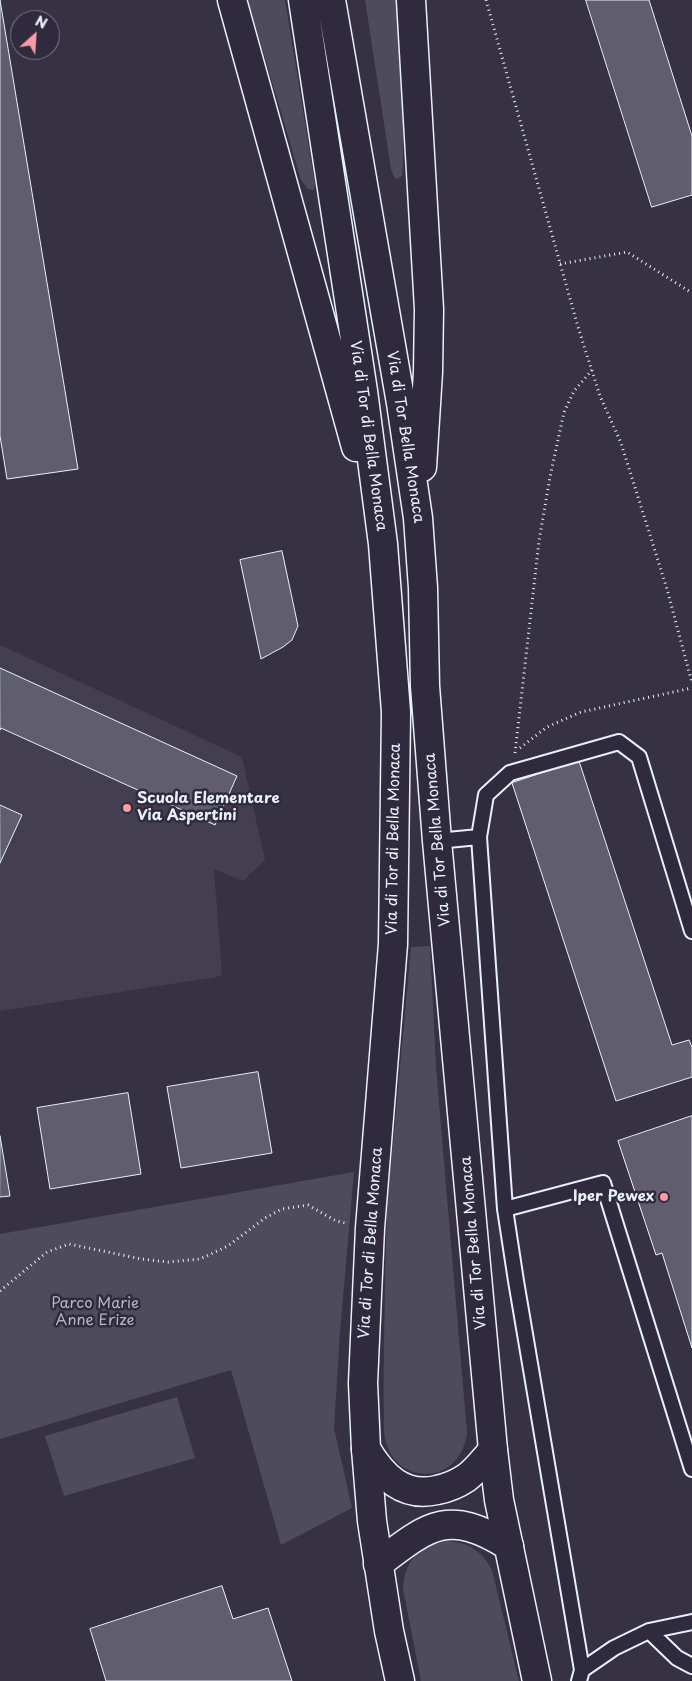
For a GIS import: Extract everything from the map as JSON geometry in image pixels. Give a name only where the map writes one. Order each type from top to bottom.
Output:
[{"type":"main road","points":[[232,0],[383,544]]},
{"type":"main road","name":"Via di Tor di Bella Monaca","points":[[303,0],[363,391],[383,544],[396,712],[393,934],[370,1228],[363,1383],[372,1521],[378,1564],[400,1681]]},
{"type":"main road","name":"Via di Tor Bella Monaca","points":[[331,0],[401,403],[418,518],[423,588],[425,686],[437,840],[493,1450],[499,1500],[537,1681]]},
{"type":"main road","points":[[411,0],[429,309],[428,372],[418,518]]},
{"type":"main road","points":[[366,1449],[381,1472],[394,1483],[406,1490],[425,1492],[452,1486],[466,1478],[493,1450]]},
{"type":"main road","points":[[378,1564],[413,1538],[435,1526],[445,1524],[477,1530],[509,1546]]},
{"type":"lane","points":[[692,931],[639,757],[619,742],[510,773],[486,795],[478,837],[506,1209],[523,1326],[580,1675],[614,1648],[649,1632],[692,1622]]},
{"type":"lane","points":[[437,840],[478,837]]},
{"type":"lane","points":[[506,1209],[603,1183],[692,1469]]},
{"type":"lane","points":[[649,1632],[677,1658],[692,1666]]},
{"type":"path","points":[[486,0],[578,327],[600,396],[621,442],[667,589],[692,683]]},
{"type":"path","points":[[560,264],[627,252],[692,293]]},
{"type":"path","points":[[510,773],[515,752],[539,541],[550,477],[564,412],[574,391],[592,370]]},
{"type":"path","points":[[515,752],[547,727],[581,712],[692,688]]},
{"type":"path","points":[[0,1291],[47,1252],[70,1244],[141,1259],[168,1262],[200,1259],[228,1246],[265,1218],[282,1209],[308,1205],[336,1222],[370,1228]]},
{"type":"shaded area","name":"Scuola Elementare Via Aspertini","points":[[0,645],[242,757],[265,860],[243,881],[214,869],[222,976],[0,1011]]},
{"type":"green space","points":[[248,0],[285,0],[315,184],[314,190],[308,189],[301,180]]},
{"type":"green space","points":[[365,0],[397,0],[403,93],[403,166],[402,176],[397,179],[394,177],[391,169]]},
{"type":"green space","points":[[430,946],[436,1067],[467,1433],[462,1450],[452,1464],[445,1469],[428,1474],[413,1472],[404,1468],[390,1453],[386,1444],[384,1427],[384,1387],[385,1262],[389,1180],[411,947]]},
{"type":"green space","name":"Parco Marie Anne Erize","points":[[354,1172],[334,1428],[352,1508],[281,1545],[231,1370],[0,1439],[0,1234]]},
{"type":"green space","points":[[177,1397],[195,1458],[64,1496],[45,1436]]},
{"type":"green space","points":[[446,1541],[461,1543],[474,1549],[484,1558],[492,1570],[519,1681],[421,1681],[403,1589],[404,1579],[415,1556],[428,1546]]},
{"type":"building","points":[[0,0],[78,469],[7,479],[0,436]]},
{"type":"building","points":[[586,0],[649,0],[692,136],[692,195],[652,207]]},
{"type":"building","points":[[282,551],[298,626],[292,640],[261,659],[240,560]]},
{"type":"building","points":[[0,668],[237,776],[215,825],[1,728],[0,730]]},
{"type":"building","points":[[579,761],[672,1045],[689,1040],[692,1047],[692,1077],[616,1101],[512,783]]},
{"type":"building","points":[[0,805],[22,815],[0,863]]},
{"type":"building","points":[[258,1072],[272,1153],[181,1168],[167,1087]]},
{"type":"building","points":[[128,1093],[141,1174],[50,1189],[37,1108]]},
{"type":"building","name":"Iper Pewex","points":[[692,1116],[692,1348],[662,1253],[656,1255],[618,1141]]},
{"type":"building","points":[[0,1136],[10,1196],[0,1197]]},
{"type":"building","points":[[222,1586],[233,1619],[268,1608],[292,1681],[106,1681],[90,1629]]},
{"type":"place","name":"Scuola Elementare Via Aspertini","points":[[127,808]]},
{"type":"place","name":"Iper Pewex","points":[[664,1197]]}]
